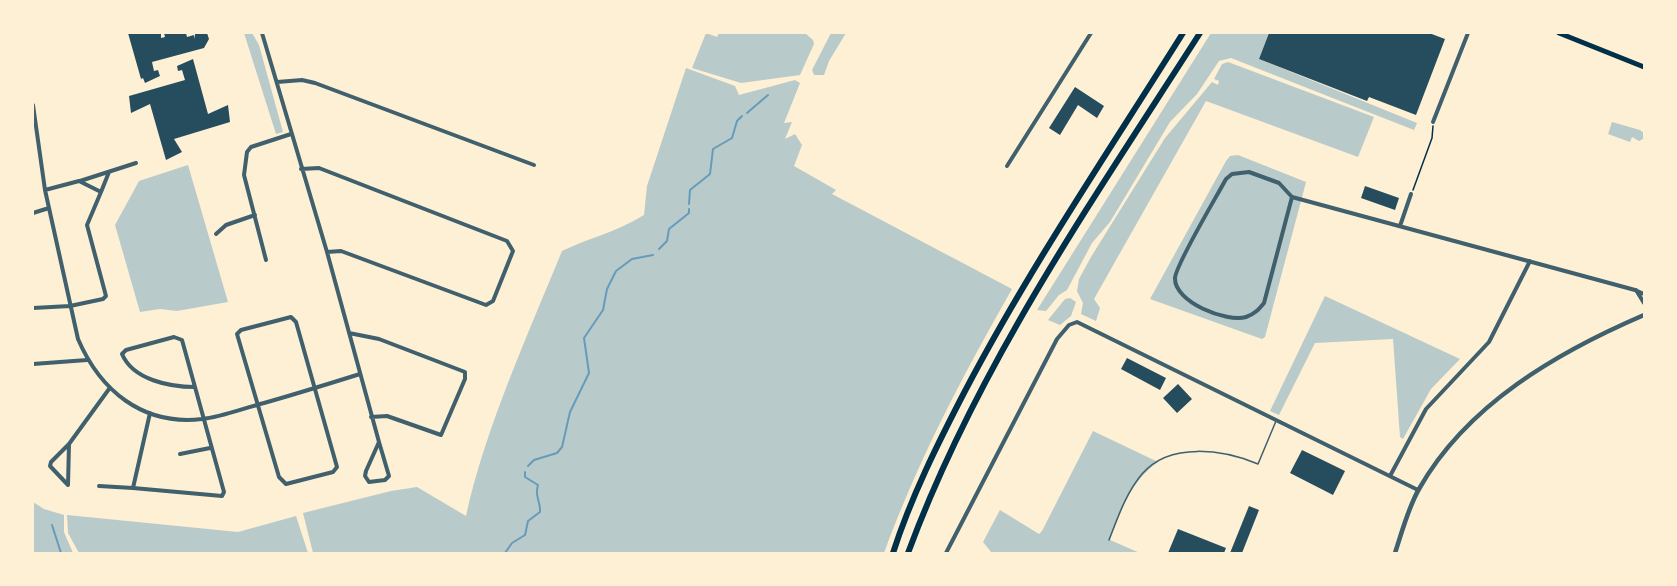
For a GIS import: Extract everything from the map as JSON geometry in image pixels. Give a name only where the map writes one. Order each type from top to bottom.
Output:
[{"type":"main road","points":[[893,553],[943,433],[982,358],[1048,247],[1183,33]]},
{"type":"main road","points":[[908,553],[956,439],[994,366],[1061,253],[1200,33]]},
{"type":"main road","points":[[1559,33],[1644,67]]},
{"type":"street","points":[[262,33],[327,252],[389,477],[378,482],[369,482],[365,476],[366,471],[379,442]]},
{"type":"street","points":[[1007,166],[1091,33]]},
{"type":"street","points":[[1433,122],[1468,33]]},
{"type":"street","points":[[277,82],[302,80],[315,83],[534,165]]},
{"type":"street","points":[[33,105],[45,190],[78,339],[87,360],[109,389],[136,407],[150,412],[168,417],[203,419],[360,374]]},
{"type":"street","points":[[266,260],[244,176],[247,152],[251,147],[291,134]]},
{"type":"street","points":[[45,190],[136,163]]},
{"type":"street","points":[[301,169],[319,168],[363,185],[507,241],[513,251],[493,301],[486,305],[341,251],[327,252]]},
{"type":"street","points":[[33,308],[70,306],[103,299],[106,296],[87,225],[109,172]]},
{"type":"street","points":[[1292,197],[1268,293],[1258,311],[1245,318],[1236,318],[1186,300],[1176,285],[1176,273],[1227,179],[1232,174],[1249,172],[1279,183],[1292,197],[1644,294]]},
{"type":"street","points":[[79,181],[101,192]]},
{"type":"street","points":[[1400,226],[1411,194]]},
{"type":"street","points":[[33,213],[49,208]]},
{"type":"street","points":[[216,234],[226,225],[255,215]]},
{"type":"street","points":[[1389,477],[1426,410],[1488,342],[1530,261]]},
{"type":"street","points":[[1635,290],[1644,303]]},
{"type":"street","points":[[1395,553],[1418,490],[1441,456],[1459,435],[1505,394],[1580,345],[1644,315]]},
{"type":"street","points":[[291,317],[296,322],[337,461],[333,472],[292,483],[283,483],[279,477],[258,404],[237,334],[241,330],[291,317]]},
{"type":"street","points":[[946,553],[1057,339],[1069,325],[1077,322],[1418,490]]},
{"type":"street","points":[[349,333],[379,339],[465,372],[465,379],[441,435],[387,416],[371,417]]},
{"type":"street","points":[[99,486],[222,496],[224,492],[210,448],[195,387],[182,340],[178,337],[126,350],[122,354],[128,364],[148,378],[164,384],[195,387]]},
{"type":"street","points":[[33,364],[87,360]]},
{"type":"street","points":[[69,444],[68,484],[50,466],[109,389]]},
{"type":"street","points":[[133,488],[150,412]]},
{"type":"street","points":[[180,454],[210,448]]},
{"type":"lane","points":[[1109,540],[1131,490],[1144,472],[1169,457],[1196,451],[1225,452],[1258,464],[1276,420]]},
{"type":"path","points":[[1411,194],[1432,138],[1433,122]]},
{"type":"shaded area","points":[[244,33],[252,33],[259,45],[283,132],[276,134]]},
{"type":"shaded area","points":[[706,33],[717,37],[719,33],[805,33],[814,44],[800,75],[741,83],[692,68]]},
{"type":"shaded area","points":[[831,33],[846,33],[829,61],[824,75],[814,75],[812,70]]},
{"type":"shaded area","points":[[1211,33],[1269,33],[1259,59],[1417,123],[1414,130],[1231,58],[1219,61],[1197,94],[1170,122],[1110,222],[1092,243],[1067,290],[1059,295],[1046,311],[1037,310]]},
{"type":"shaded area","points":[[1228,62],[1374,117],[1358,157],[1206,101],[1094,299],[1100,308],[1096,321],[1081,314],[1083,303],[1077,291],[1079,279],[1091,257],[1165,138],[1212,82],[1218,85],[1219,81],[1214,79],[1222,64]]},
{"type":"shaded area","points":[[686,68],[735,86],[739,95],[795,80],[800,83],[784,123],[792,122],[785,139],[795,134],[802,145],[794,166],[836,190],[832,194],[1012,289],[942,418],[897,518],[884,553],[313,553],[303,513],[391,491],[417,487],[466,516],[474,483],[496,416],[562,251],[624,226],[644,215],[647,186]]},
{"type":"shaded area","points":[[1612,122],[1640,130],[1644,133],[1643,139],[1639,141],[1632,137],[1630,142],[1608,134]]},
{"type":"shaded area","points":[[1238,155],[1306,182],[1265,337],[1262,339],[1150,299],[1226,161],[1230,156]]},
{"type":"shaded area","points":[[188,165],[228,302],[177,311],[160,309],[140,312],[115,225],[139,181]]},
{"type":"shaded area","points":[[1325,296],[1460,359],[1431,389],[1403,439],[1400,437],[1393,339],[1315,343],[1279,415],[1270,411]]},
{"type":"shaded area","points":[[1070,298],[1076,302],[1071,316],[1060,325],[1048,320],[1065,299]]},
{"type":"shaded area","points":[[1093,431],[1158,462],[1134,487],[1110,540],[1140,553],[992,553],[983,542],[1000,510],[1039,534],[1042,531]]},
{"type":"shaded area","points":[[33,502],[44,509],[64,515],[64,532],[73,553],[33,553]]},
{"type":"shaded area","points":[[67,515],[238,532],[296,516],[308,553],[79,553],[68,533]]},
{"type":"building","points":[[128,33],[161,33],[161,38],[165,37],[164,33],[186,33],[187,37],[194,35],[195,39],[195,33],[207,33],[209,39],[204,48],[152,62],[154,71],[158,70],[160,76],[145,83],[143,78],[141,79]]},
{"type":"building","points":[[1269,33],[1429,33],[1445,39],[1416,115],[1369,97],[1367,101],[1259,59]]},
{"type":"building","points":[[193,59],[208,114],[228,105],[230,122],[174,139],[182,152],[166,160],[150,104],[131,113],[129,96],[185,80],[182,70],[178,71],[177,66]]},
{"type":"building","points":[[1075,87],[1104,106],[1097,118],[1078,105],[1060,135],[1049,128]]},
{"type":"building","points":[[1365,186],[1399,198],[1395,210],[1361,198]]},
{"type":"building","points":[[1127,358],[1166,378],[1160,390],[1121,369]]},
{"type":"building","points":[[1178,384],[1192,399],[1177,413],[1163,398]]},
{"type":"building","points":[[1302,450],[1345,471],[1333,495],[1290,473]]},
{"type":"building","points":[[1249,506],[1259,510],[1242,553],[1230,553]]},
{"type":"building","points":[[1178,529],[1226,548],[1224,553],[1168,553]]},
{"type":"waterway","points":[[747,113],[768,95]]},
{"type":"waterway","points":[[689,204],[690,190],[710,174],[713,149],[732,138],[737,121],[742,116]]},
{"type":"waterway","points":[[659,249],[667,241],[669,229],[689,213],[689,209]]},
{"type":"waterway","points":[[528,466],[534,460],[557,453],[562,447],[570,412],[589,373],[584,338],[603,310],[607,289],[616,271],[632,259],[653,255]]},
{"type":"waterway","points":[[505,553],[512,543],[525,535],[528,521],[540,512],[538,485],[525,477],[525,472]]},
{"type":"waterway","points":[[52,525],[61,553]]}]
